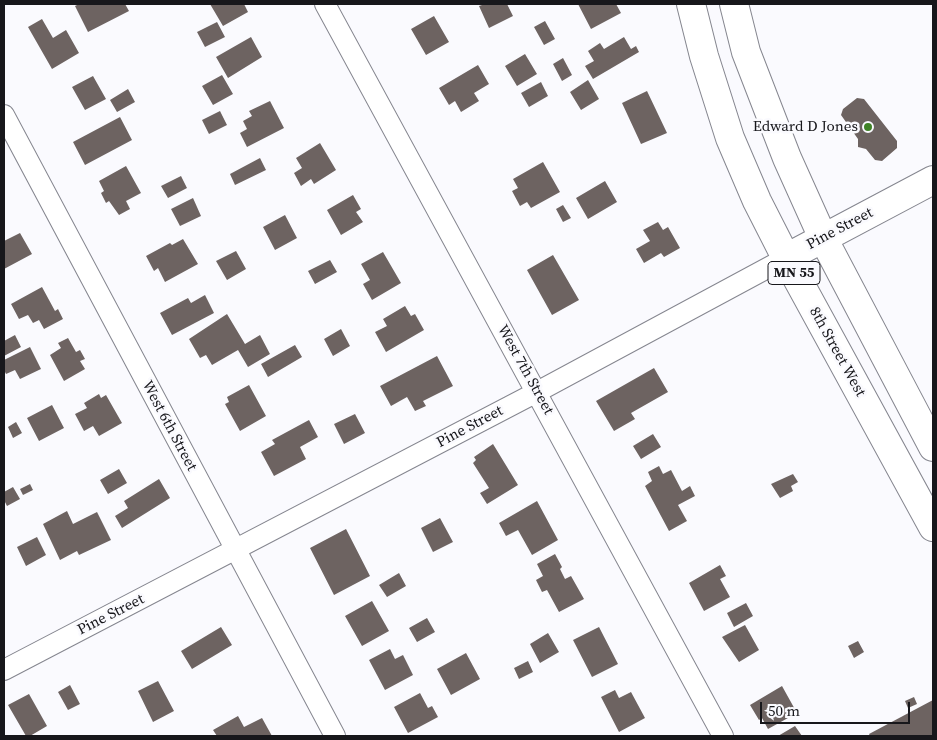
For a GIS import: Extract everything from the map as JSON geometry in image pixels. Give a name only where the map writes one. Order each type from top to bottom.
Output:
[{"type":"main road","name":"8th Street West","points":[[691,4],[704,56],[730,138],[757,201],[786,258],[933,527]]},
{"type":"main road","name":"MN 55","points":[[734,4],[746,52],[787,158],[823,238],[933,447]]},
{"type":"main road","name":"Pine Street","points":[[786,258],[933,180]]},
{"type":"street","name":"West 7th Street","points":[[325,4],[723,736]]},
{"type":"street","name":"West 6th Street","points":[[4,115],[335,736]]},
{"type":"street","name":"Pine Street","points":[[4,670],[537,392],[786,258]]},
{"type":"building","points":[[79,4],[125,4],[129,11],[88,32],[75,6]]},
{"type":"building","points":[[210,4],[244,4],[248,12],[223,26]]},
{"type":"building","points":[[485,4],[507,4],[513,16],[489,28],[479,6]]},
{"type":"building","points":[[578,4],[616,4],[621,13],[591,29]]},
{"type":"building","points":[[434,16],[449,42],[426,55],[411,29]]},
{"type":"building","points":[[42,19],[53,38],[66,30],[79,53],[52,69],[28,27]]},
{"type":"building","points":[[545,21],[555,39],[544,45],[534,27]]},
{"type":"building","points":[[217,22],[225,37],[205,47],[197,32]]},
{"type":"building","points":[[251,37],[262,57],[228,78],[216,57]]},
{"type":"building","points":[[624,37],[631,49],[636,46],[639,52],[593,79],[585,66],[594,61],[588,51],[600,43],[604,49]]},
{"type":"building","points":[[525,54],[537,74],[517,86],[505,66]]},
{"type":"building","points":[[563,58],[572,75],[562,81],[553,64]]},
{"type":"building","points":[[478,65],[489,84],[474,93],[479,101],[461,112],[455,101],[449,105],[439,88]]},
{"type":"building","points":[[222,75],[233,94],[213,105],[202,86]]},
{"type":"building","points":[[93,76],[106,99],[85,110],[72,87]]},
{"type":"building","points":[[588,80],[599,99],[581,110],[570,92]]},
{"type":"building","points":[[541,82],[548,96],[529,107],[521,93]]},
{"type":"building","points":[[128,89],[135,102],[117,112],[110,100]]},
{"type":"building","points":[[647,91],[667,133],[641,144],[622,103]]},
{"type":"building","name":"Edward D Jones","points":[[857,98],[864,99],[897,141],[897,148],[882,161],[875,160],[866,149],[858,147],[858,139],[841,115],[843,109]]},
{"type":"building","points":[[270,101],[284,128],[247,147],[240,133],[247,129],[243,121],[252,116],[249,111]]},
{"type":"building","points":[[220,111],[227,125],[209,134],[202,120]]},
{"type":"building","points":[[120,117],[132,140],[85,165],[73,142]]},
{"type":"building","points":[[320,143],[336,170],[314,184],[311,179],[301,186],[294,173],[302,168],[296,158]]},
{"type":"building","points":[[260,158],[266,170],[235,185],[230,174]]},
{"type":"building","points":[[543,162],[560,192],[531,208],[527,202],[520,206],[512,191],[518,188],[513,179]]},
{"type":"building","points":[[126,166],[141,193],[126,201],[130,209],[119,215],[109,201],[106,203],[101,193],[104,191],[99,181]]},
{"type":"building","points":[[181,176],[187,188],[168,198],[161,186]]},
{"type":"building","points":[[605,181],[617,202],[588,219],[576,198]]},
{"type":"building","points":[[353,195],[361,209],[356,212],[363,222],[341,235],[327,210]]},
{"type":"building","points":[[193,198],[201,216],[180,226],[171,209]]},
{"type":"building","points":[[563,205],[571,218],[563,222],[556,209]]},
{"type":"building","points":[[285,215],[297,238],[275,250],[263,227]]},
{"type":"building","points":[[658,222],[663,230],[668,227],[680,248],[664,257],[661,253],[644,263],[636,249],[650,241],[643,230]]},
{"type":"building","points":[[20,233],[32,254],[4,269],[4,241]]},
{"type":"building","points":[[183,239],[198,264],[165,282],[158,268],[154,271],[146,256],[170,243],[172,245]]},
{"type":"building","points":[[236,251],[246,269],[227,280],[216,261]]},
{"type":"building","points":[[383,252],[401,283],[372,300],[363,284],[370,280],[361,264]]},
{"type":"building","points":[[553,255],[579,300],[552,315],[527,270]]},
{"type":"building","points":[[330,260],[337,272],[315,284],[308,271]]},
{"type":"building","points":[[42,287],[55,311],[58,309],[63,319],[44,329],[39,320],[33,323],[28,315],[19,319],[11,304]]},
{"type":"building","points":[[205,295],[214,313],[172,335],[160,313],[188,298],[191,303]]},
{"type":"building","points":[[405,306],[411,316],[415,314],[424,330],[386,352],[375,332],[387,326],[383,319]]},
{"type":"building","points":[[227,314],[245,344],[260,335],[270,354],[248,367],[238,350],[212,365],[206,355],[200,358],[189,339]]},
{"type":"building","points":[[341,329],[350,346],[333,356],[324,339]]},
{"type":"building","points":[[15,335],[21,347],[4,356],[4,341]]},
{"type":"building","points":[[68,338],[76,352],[80,350],[85,359],[80,361],[85,369],[64,381],[50,355],[61,348],[58,343]]},
{"type":"building","points":[[295,345],[302,357],[268,377],[261,364]]},
{"type":"building","points":[[30,347],[41,369],[20,379],[15,370],[6,374],[4,360]]},
{"type":"building","points":[[437,356],[453,386],[423,401],[426,406],[415,411],[407,397],[391,406],[380,386]]},
{"type":"building","points":[[654,368],[668,392],[631,413],[635,419],[614,431],[596,401]]},
{"type":"building","points":[[249,385],[266,416],[240,431],[225,404],[229,402],[227,397]]},
{"type":"building","points":[[99,394],[101,398],[106,395],[122,423],[99,436],[93,426],[84,431],[75,414],[87,408],[84,403]]},
{"type":"building","points":[[52,405],[64,428],[39,441],[27,418]]},
{"type":"building","points":[[355,414],[365,433],[344,444],[334,424]]},
{"type":"building","points":[[309,420],[318,437],[300,447],[306,459],[274,476],[261,452],[275,444],[272,440]]},
{"type":"building","points":[[16,422],[22,433],[13,438],[8,427]]},
{"type":"building","points":[[653,434],[661,447],[641,459],[633,446]]},
{"type":"building","points":[[493,444],[518,485],[487,504],[480,493],[489,488],[473,463],[476,460],[474,457]]},
{"type":"building","points":[[659,466],[663,474],[671,470],[682,491],[690,486],[695,496],[678,505],[687,521],[669,531],[645,486],[652,481],[648,472]]},
{"type":"building","points":[[119,469],[127,483],[108,494],[100,480]]},
{"type":"building","points":[[793,474],[798,482],[791,486],[793,491],[780,498],[771,484]]},
{"type":"building","points":[[159,479],[170,498],[122,528],[115,516],[128,508],[124,501]]},
{"type":"building","points":[[30,484],[33,490],[23,495],[20,489]]},
{"type":"building","points":[[13,487],[20,499],[7,506],[4,500],[4,492]]},
{"type":"building","points":[[537,501],[558,540],[532,555],[518,530],[506,536],[499,523]]},
{"type":"building","points":[[67,511],[73,524],[97,512],[111,540],[79,555],[77,551],[60,560],[43,524]]},
{"type":"building","points":[[440,518],[453,542],[433,552],[421,528]]},
{"type":"building","points":[[346,529],[370,576],[334,595],[310,548]]},
{"type":"building","points":[[37,537],[46,555],[26,566],[17,547]]},
{"type":"building","points":[[555,554],[562,567],[560,569],[565,579],[571,576],[584,599],[559,612],[547,590],[542,592],[536,580],[543,576],[537,564]]},
{"type":"building","points":[[720,565],[726,576],[720,579],[730,597],[704,611],[689,583]]},
{"type":"building","points":[[399,573],[406,586],[387,597],[379,585]]},
{"type":"building","points":[[372,601],[389,631],[362,646],[345,616]]},
{"type":"building","points":[[746,603],[753,616],[734,627],[727,613]]},
{"type":"building","points":[[427,618],[435,632],[417,642],[409,628]]},
{"type":"building","points":[[745,625],[759,650],[739,662],[722,637]]},
{"type":"building","points":[[221,627],[232,645],[192,669],[181,651]]},
{"type":"building","points":[[599,627],[618,664],[592,677],[573,640]]},
{"type":"building","points":[[548,633],[559,652],[540,663],[530,644]]},
{"type":"building","points":[[858,641],[864,652],[854,658],[848,646]]},
{"type":"building","points":[[390,649],[395,659],[403,655],[413,675],[385,690],[369,660]]},
{"type":"building","points":[[466,653],[480,679],[451,695],[437,669]]},
{"type":"building","points":[[528,661],[533,672],[519,679],[514,668]]},
{"type":"building","points":[[158,681],[174,711],[153,722],[138,691]]},
{"type":"building","points":[[70,685],[80,704],[68,710],[58,692]]},
{"type":"building","points":[[782,686],[797,713],[768,729],[762,718],[759,720],[750,705]]},
{"type":"building","points":[[615,690],[619,698],[631,692],[645,718],[619,732],[601,697]]},
{"type":"building","points":[[420,693],[428,708],[432,706],[438,717],[408,733],[394,707]]},
{"type":"building","points":[[29,694],[47,726],[30,736],[26,736],[8,705]]},
{"type":"building","points":[[914,697],[917,704],[908,708],[905,701]]},
{"type":"building","points":[[933,700],[933,736],[870,736],[869,734]]},
{"type":"building","points":[[238,716],[244,727],[262,718],[272,736],[217,736],[213,730]]},
{"type":"building","points":[[795,726],[802,736],[778,736]]},
{"type":"place","name":"Edward D Jones","points":[[868,127]]}]
